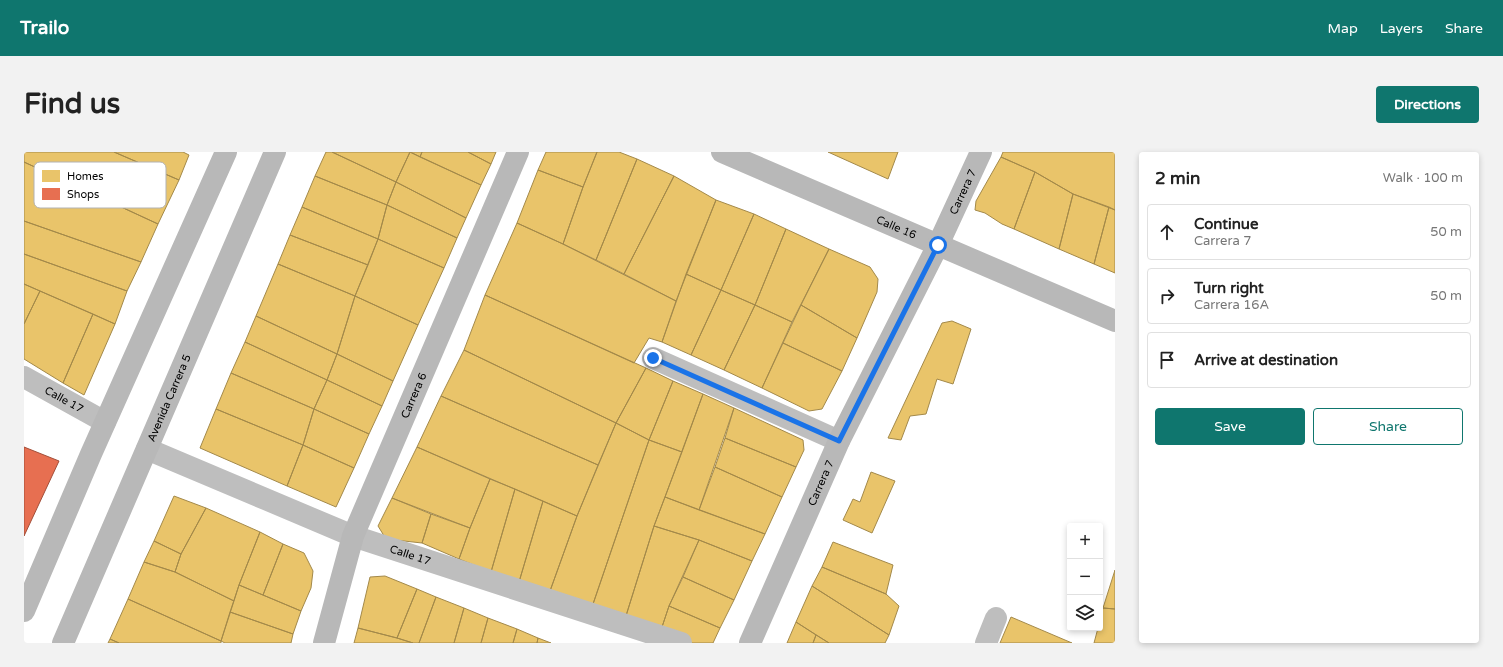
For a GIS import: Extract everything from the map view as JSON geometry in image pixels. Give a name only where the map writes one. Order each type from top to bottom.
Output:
[{"type":"main road","points":[[24,611],[105,422],[226,152]]},
{"type":"main road","name":"Avenida Carrera 5","points":[[63,643],[275,152]]},
{"type":"main road","name":"Carrera 6","points":[[324,643],[353,536],[518,152]]},
{"type":"main road","name":"Calle 16","points":[[722,152],[1115,321]]},
{"type":"main road","name":"Carrera 7","points":[[750,643],[839,441],[938,245],[981,152]]},
{"type":"street","points":[[653,358],[839,441]]},
{"type":"street","name":"Calle 17","points":[[24,377],[105,422]]},
{"type":"street","name":"Calle 17","points":[[146,449],[353,536],[681,643]]},
{"type":"street","points":[[986,643],[996,618]]},
{"type":"building: Homes","points":[[24,152],[114,152],[137,162],[34,162],[34,167],[24,162]]},
{"type":"building: Homes","points":[[114,152],[183,152],[189,155],[179,180],[166,174],[166,162],[137,162]]},
{"type":"building: Homes","points":[[326,152],[332,152],[396,182],[387,205],[315,176]]},
{"type":"building: Homes","points":[[332,152],[410,152],[396,182]]},
{"type":"building: Homes","points":[[410,152],[422,152],[420,157]]},
{"type":"building: Homes","points":[[410,152],[481,185],[466,218],[396,182]]},
{"type":"building: Homes","points":[[422,152],[468,152],[491,164],[481,185],[420,157]]},
{"type":"building: Homes","points":[[468,152],[496,152],[491,164]]},
{"type":"building: Homes","points":[[546,152],[597,152],[583,187],[538,170]]},
{"type":"building: Homes","points":[[597,152],[619,152],[637,159],[596,260],[563,244]]},
{"type":"building: Homes","points":[[828,152],[898,152],[888,179]]},
{"type":"building: Homes","points":[[1003,152],[1115,152],[1115,210],[1073,194],[1035,172],[1001,157]]},
{"type":"building: Homes","points":[[1001,157],[1035,172],[1014,229],[1002,224],[985,213],[975,210],[976,201]]},
{"type":"building: Homes","points":[[637,159],[674,176],[624,274],[596,260]]},
{"type":"building: Homes","points":[[24,162],[34,167],[34,208],[123,208],[158,224],[141,262],[24,221]]},
{"type":"building: Homes","points":[[538,170],[583,187],[563,244],[517,223]]},
{"type":"building: Homes","points":[[1035,172],[1073,194],[1059,249],[1014,229]]},
{"type":"building: Homes","points":[[166,174],[179,180],[166,207]]},
{"type":"building: Homes","points":[[315,176],[387,205],[378,239],[302,207]]},
{"type":"building: Homes","points":[[674,176],[716,200],[676,301],[624,274]]},
{"type":"building: Homes","points":[[396,182],[466,218],[457,238],[387,205]]},
{"type":"building: Homes","points":[[1073,194],[1109,207],[1094,264],[1059,249]]},
{"type":"building: Homes","points":[[716,200],[754,214],[721,290],[686,274]]},
{"type":"building: Homes","points":[[387,205],[457,238],[444,268],[378,239]]},
{"type":"building: Homes","points":[[302,207],[378,239],[368,265],[290,235]]},
{"type":"building: Homes","points":[[1109,207],[1115,210],[1115,273],[1094,264]]},
{"type":"building: Homes","points":[[123,208],[166,208],[158,224]]},
{"type":"building: Homes","points":[[754,214],[786,229],[755,305],[721,290]]},
{"type":"building: Homes","points":[[24,221],[141,262],[127,291],[24,254]]},
{"type":"building: Homes","points":[[517,223],[563,244],[676,301],[662,342],[649,338],[634,363],[485,295]]},
{"type":"building: Homes","points":[[786,229],[829,249],[792,322],[755,305]]},
{"type":"building: Homes","points":[[290,235],[368,265],[355,296],[278,264]]},
{"type":"building: Homes","points":[[378,239],[444,268],[418,325],[355,296]]},
{"type":"building: Homes","points":[[829,249],[870,267],[878,279],[877,292],[857,338],[801,305]]},
{"type":"building: Homes","points":[[24,254],[127,291],[115,324],[24,284]]},
{"type":"building: Homes","points":[[278,264],[355,296],[337,354],[256,316]]},
{"type":"building: Homes","points":[[686,274],[721,290],[691,355],[662,342]]},
{"type":"building: Homes","points":[[24,284],[40,291],[24,324]]},
{"type":"building: Homes","points":[[721,290],[755,305],[724,370],[691,355]]},
{"type":"building: Homes","points":[[40,291],[93,314],[63,383],[24,359],[24,324]]},
{"type":"building: Homes","points":[[485,295],[646,368],[616,423],[464,350]]},
{"type":"building: Homes","points":[[355,296],[418,325],[393,381],[337,354]]},
{"type":"building: Homes","points":[[755,305],[792,322],[762,388],[724,370]]},
{"type":"building: Homes","points":[[801,305],[857,338],[842,371],[783,343]]},
{"type":"building: Homes","points":[[93,314],[115,324],[84,395],[63,383]]},
{"type":"building: Homes","points":[[256,316],[337,354],[327,380],[245,342]]},
{"type":"building: Homes","points":[[952,321],[971,329],[953,384],[937,379],[926,414],[910,416],[901,440],[888,438],[942,323]]},
{"type":"building: Homes","points":[[245,342],[327,380],[314,409],[231,373]]},
{"type":"building: Homes","points":[[783,343],[842,371],[822,409],[809,411],[762,388]]},
{"type":"building: Homes","points":[[464,350],[616,423],[598,465],[441,396]]},
{"type":"building: Homes","points":[[337,354],[393,381],[382,406],[327,380]]},
{"type":"building: Homes","points":[[646,368],[673,381],[649,440],[616,423]]},
{"type":"building: Homes","points":[[231,373],[314,409],[303,445],[216,409]]},
{"type":"building: Homes","points":[[327,380],[382,406],[369,434],[314,409]]},
{"type":"building: Homes","points":[[673,381],[703,394],[682,452],[649,440]]},
{"type":"building: Homes","points":[[703,394],[734,408],[699,510],[665,497]]},
{"type":"building: Homes","points":[[441,396],[598,465],[577,516],[417,447]]},
{"type":"building: Homes","points":[[734,408],[803,440],[804,450],[796,467],[725,438]]},
{"type":"building: Homes","points":[[216,409],[303,445],[287,486],[200,448]]},
{"type":"building: Homes","points":[[314,409],[369,434],[354,468],[303,445]]},
{"type":"building: Homes","points":[[616,423],[649,440],[592,607],[550,591],[577,516]]},
{"type":"building: Homes","points":[[725,438],[796,467],[782,497],[715,467]]},
{"type":"building: Homes","points":[[649,440],[682,452],[654,526],[625,619],[592,607]]},
{"type":"building: Homes","points":[[303,445],[354,468],[336,507],[287,486]]},
{"type":"building: Homes","points":[[417,447],[490,479],[470,528],[392,498]]},
{"type":"building: Homes","points":[[715,467],[782,497],[765,534],[699,510]]},
{"type":"building: Homes","points":[[871,472],[895,481],[872,533],[843,520],[853,499],[860,502]]},
{"type":"building: Homes","points":[[490,479],[515,489],[491,572],[459,559]]},
{"type":"building: Homes","points":[[515,489],[543,501],[519,582],[491,572]]},
{"type":"building: Homes","points":[[174,496],[206,508],[181,554],[154,541]]},
{"type":"building: Homes","points":[[665,497],[765,534],[752,561],[699,540],[654,526]]},
{"type":"building: Homes","points":[[392,498],[431,514],[422,543],[386,539],[378,526]]},
{"type":"building: Homes","points":[[543,501],[577,516],[550,591],[519,582]]},
{"type":"building: Homes","points":[[206,508],[260,532],[234,601],[175,572],[181,554]]},
{"type":"building: Homes","points":[[431,514],[470,528],[459,559],[422,543]]},
{"type":"building: Homes","points":[[654,526],[699,540],[669,606],[661,630],[625,619]]},
{"type":"building: Homes","points":[[260,532],[283,544],[263,595],[239,585]]},
{"type":"building: Homes","points":[[699,540],[752,561],[734,600],[683,577]]},
{"type":"building: Homes","points":[[154,541],[181,554],[175,572],[144,562]]},
{"type":"building: Homes","points":[[833,542],[893,565],[886,594],[822,567]]},
{"type":"building: Homes","points":[[283,544],[304,553],[313,571],[311,588],[301,611],[263,595]]},
{"type":"building: Homes","points":[[144,562],[175,572],[234,601],[221,641],[128,599]]},
{"type":"building: Homes","points":[[822,567],[886,594],[899,606],[889,635],[812,586]]},
{"type":"building: Homes","points":[[1115,570],[1115,609],[1103,608]]},
{"type":"building: Homes","points":[[385,576],[417,589],[397,638],[358,628],[370,577]]},
{"type":"building: Homes","points":[[683,577],[734,600],[720,628],[669,606]]},
{"type":"building: Homes","points":[[239,585],[301,611],[293,634],[230,612]]},
{"type":"building: Homes","points":[[812,586],[889,635],[885,643],[829,643],[796,622]]},
{"type":"building: Homes","points":[[417,589],[436,597],[419,643],[413,643],[397,638]]},
{"type":"building: Homes","points":[[436,597],[464,608],[454,643],[419,643]]},
{"type":"building: Homes","points":[[128,599],[221,641],[221,643],[119,643],[110,639]]},
{"type":"building: Homes","points":[[669,606],[720,628],[713,643],[692,643],[661,630]]},
{"type":"building: Homes","points":[[464,608],[488,618],[481,643],[454,643]]},
{"type":"building: Homes","points":[[1103,608],[1115,609],[1115,643],[1094,643],[1097,631],[1103,631]]},
{"type":"building: Homes","points":[[230,612],[293,634],[291,643],[225,643],[221,641]]},
{"type":"building: Homes","points":[[1011,617],[1072,643],[1000,643]]},
{"type":"building: Homes","points":[[488,618],[517,629],[513,643],[481,643]]},
{"type":"building: Homes","points":[[796,622],[816,635],[813,643],[787,643]]},
{"type":"building: Homes","points":[[358,628],[397,638],[413,643],[354,643]]},
{"type":"building: Homes","points":[[517,629],[538,638],[537,643],[513,643]]},
{"type":"building: Homes","points":[[816,635],[829,643],[813,643]]},
{"type":"building: Homes","points":[[538,638],[551,643],[537,643]]},
{"type":"building: Homes","points":[[110,639],[119,643],[108,643]]},
{"type":"building: Shops","points":[[24,447],[59,461],[24,536]]},
{"type":"route","points":[[653,358],[839,441],[938,245]]}]
